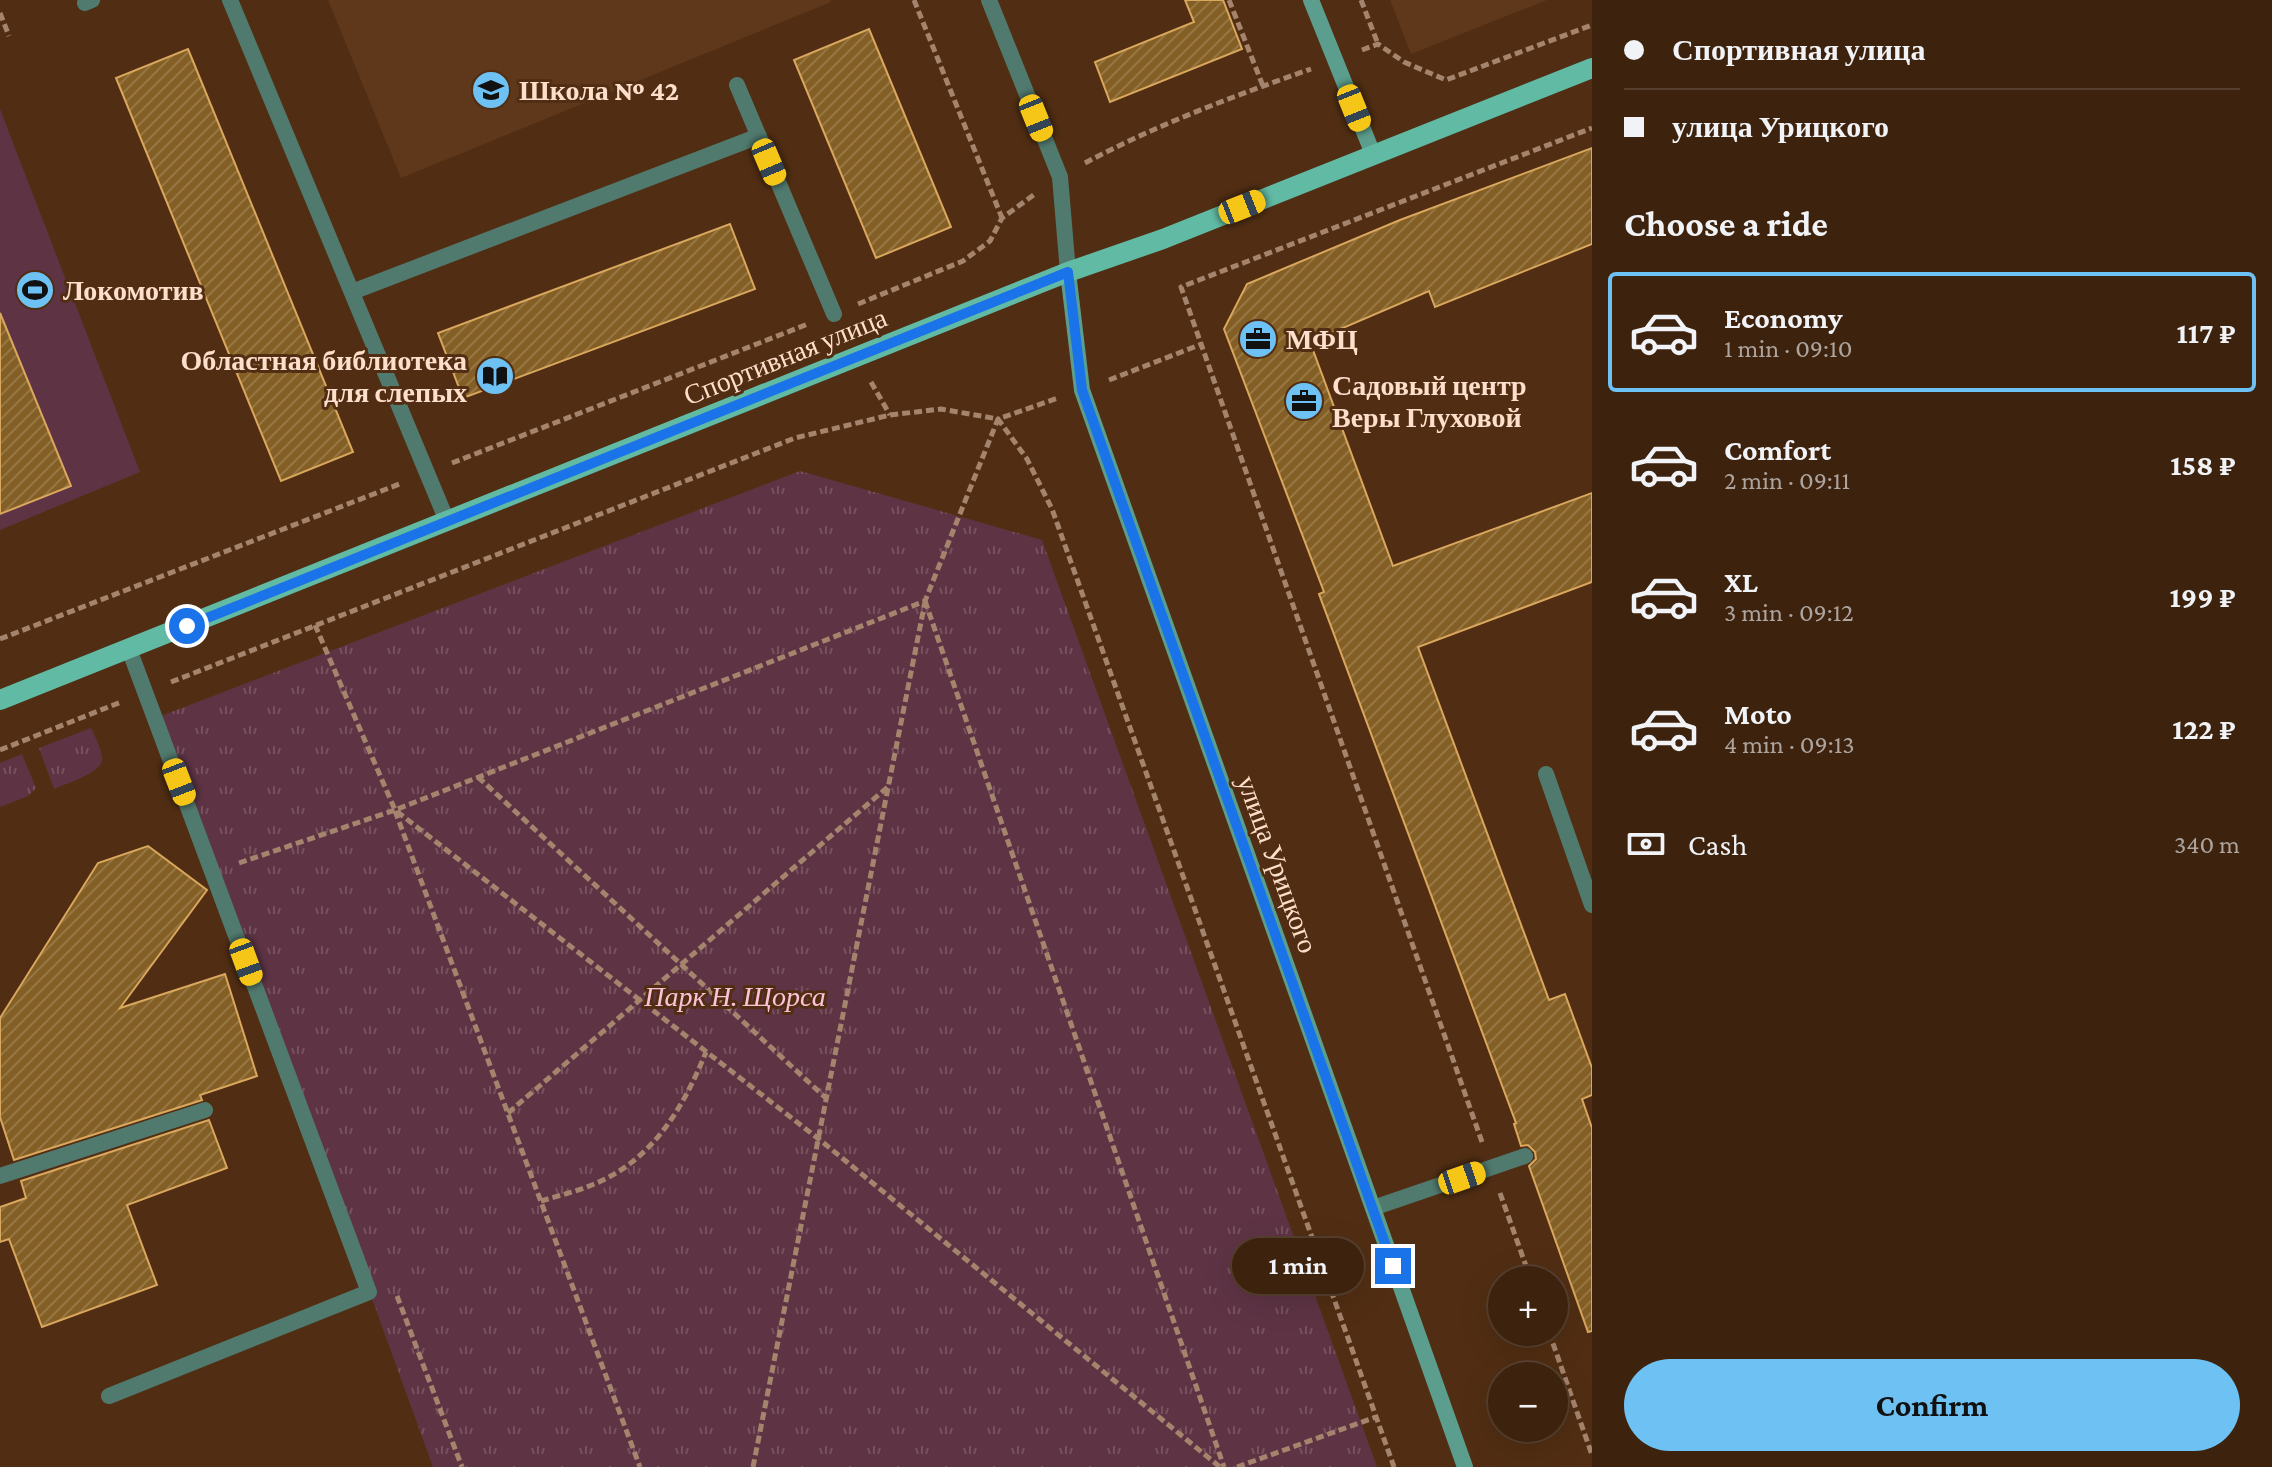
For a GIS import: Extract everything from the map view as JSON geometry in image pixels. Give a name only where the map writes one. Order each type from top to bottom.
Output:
[{"type":"main road","points":[[1311,0],[1373,154]]},
{"type":"main road","name":"Спортивная улица","points":[[0,700],[1068,272],[1163,239],[1592,68]]},
{"type":"main road","name":"улица Урицкого","points":[[1068,272],[1082,390],[1465,1467]]},
{"type":"lane","points":[[230,0],[447,521]]},
{"type":"lane","points":[[989,0],[1060,177],[1068,272]]},
{"type":"lane","points":[[737,85],[834,314]]},
{"type":"lane","points":[[352,292],[759,136]]},
{"type":"lane","points":[[109,1396],[369,1292],[129,649]]},
{"type":"lane","points":[[1546,774],[1592,905]]},
{"type":"lane","points":[[0,1176],[205,1110]]},
{"type":"lane","points":[[1373,1208],[1525,1156]]},
{"type":"path","points":[[914,0],[1002,218]]},
{"type":"path","points":[[1229,0],[1263,86]]},
{"type":"path","points":[[1361,0],[1378,44],[1404,62],[1446,80],[1592,25]]},
{"type":"path","points":[[0,13],[9,36]]},
{"type":"path","points":[[0,639],[963,261],[990,241],[1002,218],[1060,177],[1126,141],[1378,44]]},
{"type":"path","points":[[1526,1266],[1181,287],[1592,128]]},
{"type":"path","points":[[0,750],[795,438],[890,415],[941,409],[998,419],[1027,459],[1052,509],[1394,1467]]},
{"type":"path","points":[[753,1467],[925,601],[998,419]]},
{"type":"path","points":[[235,864],[395,810],[925,601]]},
{"type":"path","points":[[925,601],[1222,1467]]},
{"type":"path","points":[[315,625],[395,810],[640,1467]]},
{"type":"path","points":[[478,777],[828,1099]]},
{"type":"path","points":[[508,1113],[889,786]]},
{"type":"path","points":[[395,810],[820,1140],[1222,1467]]},
{"type":"path","points":[[541,1201],[600,1181],[652,1146],[686,1095],[706,1052]]},
{"type":"path","points":[[395,1291],[462,1467]]},
{"type":"path","points":[[1554,1346],[1592,1455]]},
{"type":"path","points":[[1237,1467],[1376,1417]]},
{"type":"shaded area","name":"Школа № 42","points":[[328,0],[830,0],[831,2],[401,178]]},
{"type":"shaded area","points":[[1390,0],[1547,0],[1411,54]]},
{"type":"green space","name":"Локомотив","points":[[0,109],[140,472],[0,530]]},
{"type":"green space","name":"Парк Н. Щорса","points":[[800,471],[1042,540],[1377,1467],[433,1467],[161,716]]},
{"type":"green space","points":[[91,728],[101,751],[100,764],[90,773],[54,789],[39,748]]},
{"type":"green space","points":[[22,754],[36,788],[28,796],[0,807],[0,763]]},
{"type":"building","points":[[1185,0],[1223,0],[1242,49],[1110,102],[1095,62],[1194,22]]},
{"type":"building","points":[[869,29],[951,227],[876,258],[794,60]]},
{"type":"building","points":[[188,49],[353,452],[281,481],[116,78]]},
{"type":"building","points":[[1592,148],[1592,244],[1435,307],[1429,291],[1310,342],[1393,566],[1592,493],[1592,582],[1418,647],[1549,1000],[1565,994],[1592,1068],[1592,1095],[1582,1099],[1592,1128],[1592,1331],[1588,1332],[1568,1276],[1568,1266],[1565,1266],[1529,1166],[1536,1159],[1535,1152],[1528,1145],[1521,1146],[1516,1123],[1319,594],[1324,592],[1224,329],[1247,284],[1400,220]]},
{"type":"building","points":[[730,224],[755,289],[463,398],[438,333]]},
{"type":"building","name":"Локомотив","points":[[0,313],[71,486],[0,514]]},
{"type":"building","points":[[148,846],[207,890],[120,1008],[225,974],[257,1076],[200,1095],[202,1100],[14,1160],[0,1117],[0,1018],[98,863]]},
{"type":"building","points":[[209,1120],[227,1168],[127,1205],[157,1285],[42,1327],[9,1239],[0,1242],[0,1207],[26,1198],[21,1181]]},
{"type":"place","name":"Школа № 42","points":[[491,90]]},
{"type":"place","name":"Локомотив","points":[[35,290]]},
{"type":"place","name":"МФЦ","points":[[1258,339]]},
{"type":"place","name":"Областная библиотека для слепых","points":[[495,376]]},
{"type":"place","name":"Садовый центр Веры Глуховой","points":[[1304,401]]},
{"type":"route","points":[[187,626],[1068,272],[1082,390],[1393,1266]]}]
